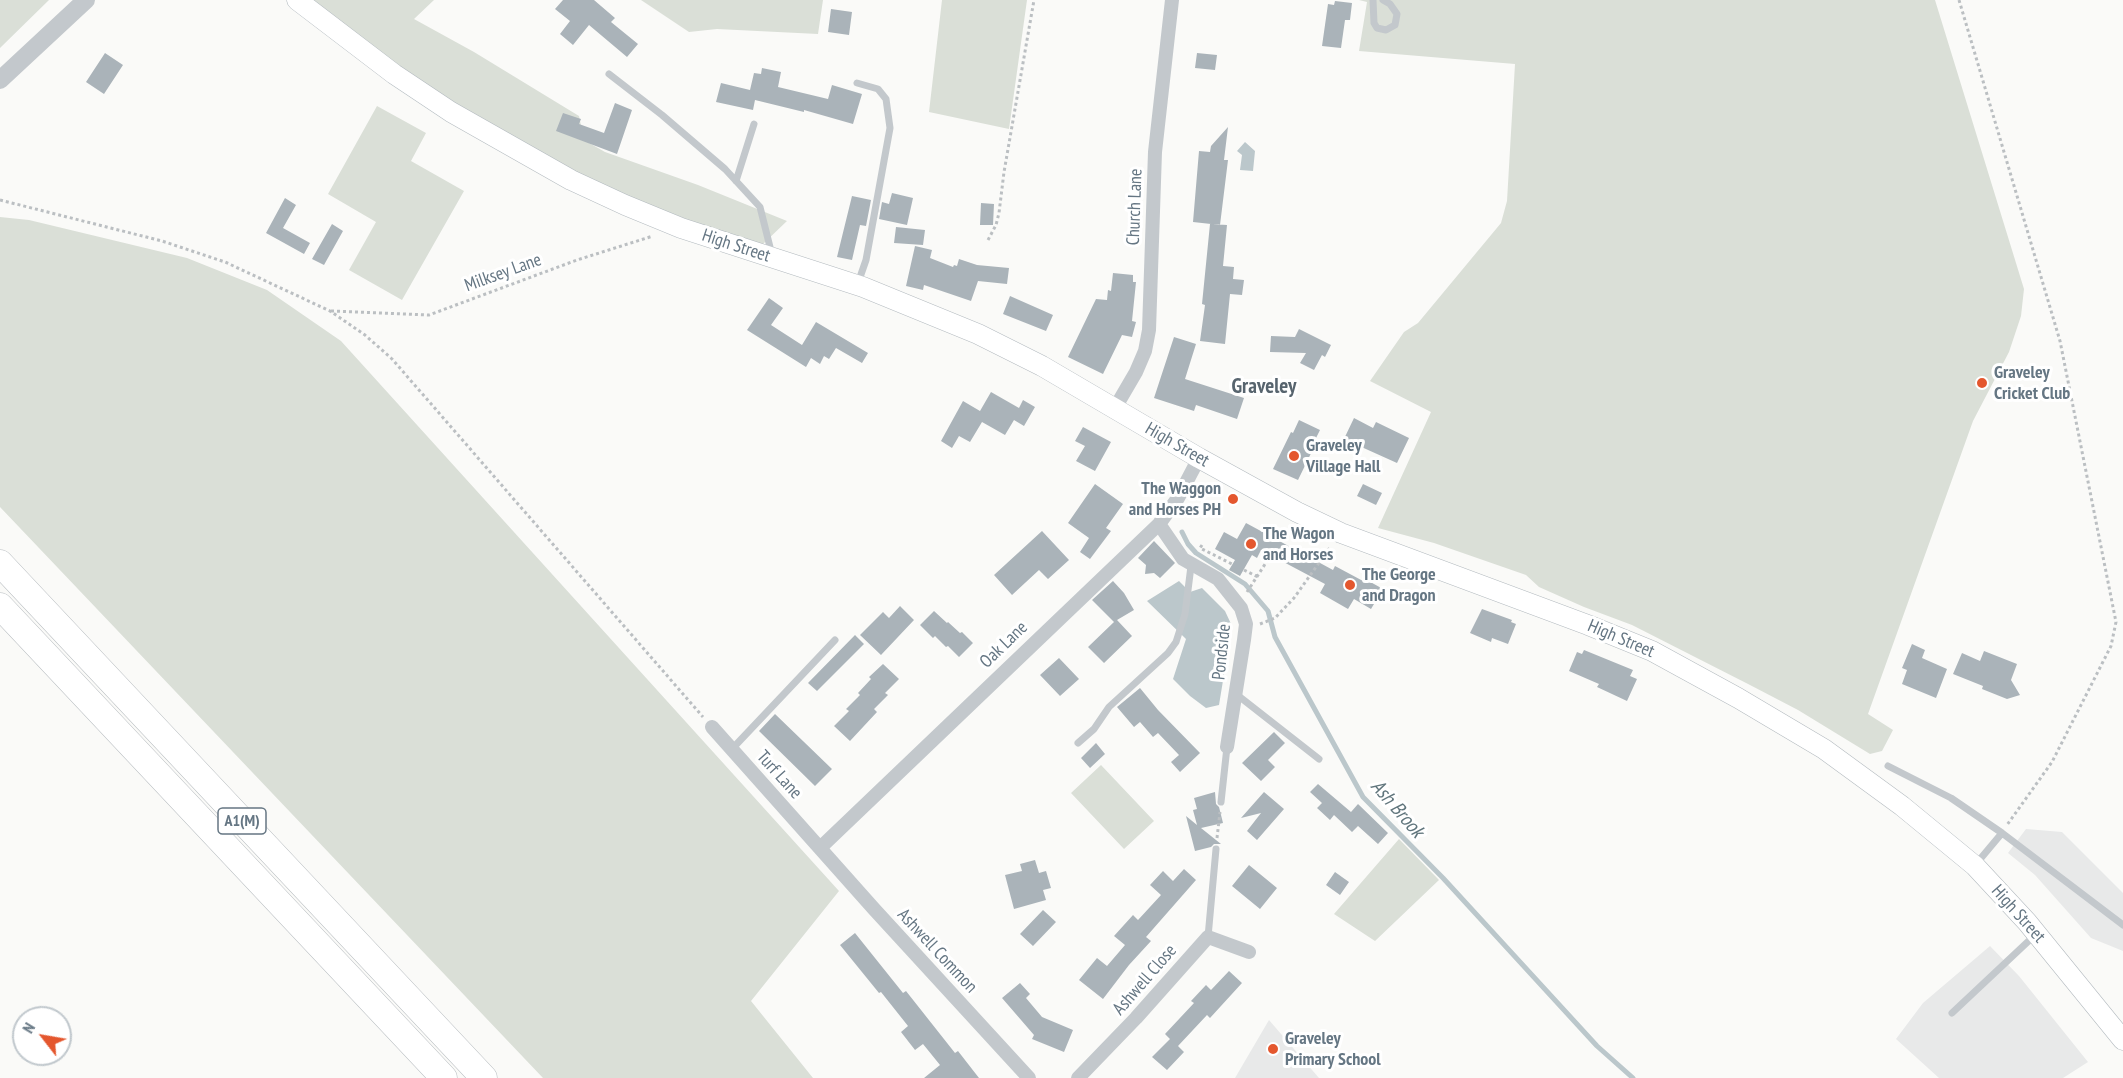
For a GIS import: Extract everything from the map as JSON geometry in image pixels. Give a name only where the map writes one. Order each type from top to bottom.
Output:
[{"type":"highway","name":"A1(M)","points":[[0,563],[484,1078]]},
{"type":"highway","name":"A1(M)","points":[[0,606],[444,1078]]},
{"type":"main road","name":"High Street","points":[[297,0],[394,74],[451,112],[571,180],[681,228],[857,285],[978,334],[1042,366],[1199,458],[1297,512],[1341,533],[1652,651],[1738,698],[1824,749],[1902,806],[1975,866],[2037,933],[2123,1040]]},
{"type":"street","points":[[0,80],[86,0]]},
{"type":"street","name":"Church Lane","points":[[1115,408],[1136,372],[1145,351],[1149,330],[1155,152],[1172,0]]},
{"type":"street","name":"Oak Lane","points":[[820,848],[1102,576],[1160,524],[1178,498],[1199,458]]},
{"type":"street","name":"Pondside","points":[[1160,524],[1183,560],[1218,579],[1242,608],[1246,624],[1227,747]]},
{"type":"street","name":"Turf Lane","points":[[712,727],[820,848]]},
{"type":"street","name":"Ashwell Common","points":[[820,848],[1029,1078]]},
{"type":"street","points":[[1208,937],[1249,952]]},
{"type":"street","name":"Ashwell Close","points":[[1077,1078],[1136,1018],[1208,937]]},
{"type":"lane","points":[[1373,0],[1374,23],[1377,28],[1386,30],[1395,25],[1397,14],[1390,4],[1383,0]]},
{"type":"lane","points":[[609,74],[662,115],[724,169],[760,207],[772,257]]},
{"type":"lane","points":[[857,83],[878,89],[886,99],[890,128],[868,252],[857,285]]},
{"type":"lane","points":[[736,181],[754,124]]},
{"type":"lane","points":[[1078,743],[1094,729],[1109,707],[1168,653],[1176,642],[1185,614],[1191,566]]},
{"type":"lane","points":[[732,749],[835,640]]},
{"type":"lane","points":[[1236,694],[1319,759]]},
{"type":"lane","points":[[1221,802],[1227,747]]},
{"type":"lane","points":[[1888,766],[1951,798],[2002,833],[2123,926]]},
{"type":"lane","points":[[1975,866],[2002,833]]},
{"type":"lane","points":[[1208,937],[1216,849]]},
{"type":"lane","points":[[1952,1013],[2037,933]]},
{"type":"path","points":[[988,240],[999,213],[1004,171],[1034,0]]},
{"type":"path","points":[[1959,0],[2060,341],[2116,622],[2111,646],[2052,762],[2002,833]]},
{"type":"path","points":[[0,200],[162,241],[225,262],[330,311],[365,335],[392,359],[712,727]]},
{"type":"path","name":"Milksey Lane","points":[[330,311],[429,315],[577,260],[681,228]]},
{"type":"path","points":[[1261,624],[1275,618],[1294,598],[1341,533]]},
{"type":"path","points":[[1202,545],[1200,548],[1232,564]]},
{"type":"path","points":[[1246,593],[1269,558]]},
{"type":"path","points":[[1244,570],[1258,577]]},
{"type":"path","points":[[1216,849],[1221,802]]},
{"type":"shaded area","points":[[0,0],[49,0],[0,48]]},
{"type":"shaded area","points":[[309,0],[434,0],[414,19],[474,52],[579,116],[584,140],[605,152],[698,185],[787,221],[763,244],[716,236],[657,214],[450,105]]},
{"type":"shaded area","points":[[641,0],[823,0],[818,34],[717,29],[689,32]]},
{"type":"shaded area","points":[[942,0],[1027,0],[1009,129],[929,112]]},
{"type":"shaded area","points":[[1359,0],[1935,0],[2024,289],[2021,316],[2009,352],[1973,421],[1868,714],[1893,730],[1882,751],[1870,754],[1798,710],[1750,685],[1632,625],[1539,587],[1526,575],[1434,543],[1378,528],[1431,412],[1370,381],[1404,332],[1418,323],[1501,223],[1507,201],[1515,64],[1359,51],[1367,2]]},
{"type":"shaded area","points":[[377,106],[426,133],[411,161],[464,191],[402,300],[349,270],[376,222],[328,194]]},
{"type":"shaded area","points":[[1245,142],[1255,151],[1253,171],[1240,170],[1242,155],[1237,151]]},
{"type":"shaded area","points":[[0,217],[29,220],[187,258],[267,290],[341,341],[839,891],[751,1001],[813,1078],[543,1078],[0,507]]},
{"type":"shaded area","points":[[1179,581],[1190,592],[1202,588],[1225,611],[1232,626],[1219,705],[1206,708],[1173,679],[1186,639],[1147,601]]},
{"type":"shaded area","points":[[1101,765],[1154,821],[1124,849],[1071,793]]},
{"type":"shaded area","points":[[2026,829],[2062,832],[2123,893],[2123,951],[2091,938],[2035,875],[2008,853]]},
{"type":"shaded area","points":[[1399,839],[1439,880],[1375,941],[1334,914]]},
{"type":"shaded area","points":[[1990,946],[2019,976],[2088,1062],[2063,1078],[1939,1078],[1896,1039],[1923,1003]]},
{"type":"shaded area","name":"Graveley Primary School","points":[[1269,1020],[1319,1078],[1235,1078]]},
{"type":"building","points":[[563,0],[594,0],[615,18],[611,22],[638,44],[627,57],[589,25],[573,45],[560,34],[570,21],[555,9]]},
{"type":"building","points":[[1335,1],[1352,3],[1350,20],[1345,20],[1341,48],[1322,46],[1328,4],[1334,5]]},
{"type":"building","points":[[831,9],[852,12],[849,35],[828,32]]},
{"type":"building","points":[[105,53],[123,65],[104,94],[86,82]]},
{"type":"building","points":[[1197,53],[1217,55],[1215,70],[1195,68]]},
{"type":"building","points":[[762,68],[781,72],[778,87],[828,99],[832,85],[862,94],[853,124],[804,110],[804,112],[755,100],[753,110],[716,102],[721,83],[750,90],[754,73],[761,74]]},
{"type":"building","points":[[615,103],[632,110],[617,154],[556,131],[563,113],[581,119],[579,124],[604,133]]},
{"type":"building","points":[[1228,127],[1224,160],[1228,160],[1220,225],[1193,222],[1199,151],[1210,152],[1211,146]]},
{"type":"building","points":[[892,193],[913,198],[907,225],[879,219],[882,202],[889,204]]},
{"type":"building","points":[[852,196],[871,200],[866,226],[860,225],[852,260],[837,257]]},
{"type":"building","points":[[285,198],[296,205],[283,228],[310,243],[304,254],[266,233]]},
{"type":"building","points":[[981,203],[994,204],[993,225],[980,225]]},
{"type":"building","points":[[332,224],[343,231],[324,265],[312,259]]},
{"type":"building","points":[[1210,224],[1227,225],[1223,266],[1234,267],[1233,279],[1244,280],[1242,295],[1230,294],[1225,344],[1200,341],[1205,305],[1202,304]]},
{"type":"building","points":[[896,227],[925,230],[923,245],[894,243]]},
{"type":"building","points":[[915,246],[932,250],[930,258],[953,267],[957,266],[959,259],[977,265],[1009,268],[1007,284],[978,281],[971,301],[924,285],[923,290],[906,286]]},
{"type":"building","points":[[1113,273],[1133,275],[1133,282],[1136,282],[1132,321],[1136,322],[1132,337],[1122,335],[1103,374],[1068,357],[1096,299],[1107,300],[1108,290],[1111,291]]},
{"type":"building","points":[[1010,296],[1053,315],[1046,331],[1003,314]]},
{"type":"building","points":[[769,298],[783,308],[771,325],[802,345],[816,322],[868,353],[862,363],[836,348],[829,359],[824,356],[820,364],[811,358],[806,367],[747,330]]},
{"type":"building","points":[[1299,329],[1331,345],[1325,357],[1322,355],[1314,370],[1300,363],[1306,353],[1270,352],[1271,336],[1295,337]]},
{"type":"building","points":[[1174,337],[1196,344],[1185,379],[1244,398],[1237,419],[1196,405],[1194,411],[1154,398]]},
{"type":"building","points":[[991,392],[1019,408],[1023,400],[1035,407],[1024,426],[1014,420],[1005,435],[982,422],[970,442],[959,436],[952,448],[941,441],[963,401],[980,411]]},
{"type":"building","points":[[1354,418],[1373,428],[1376,422],[1409,438],[1397,463],[1343,441]]},
{"type":"building","name":"Graveley Village Hall","points":[[1299,420],[1320,430],[1298,480],[1273,469]]},
{"type":"building","points":[[1083,427],[1111,442],[1095,471],[1076,461],[1085,446],[1075,441]]},
{"type":"building","points":[[1095,484],[1123,504],[1106,528],[1111,531],[1090,559],[1080,552],[1089,538],[1068,523]]},
{"type":"building","points":[[1363,484],[1382,493],[1376,505],[1357,496]]},
{"type":"building","points":[[1246,523],[1333,570],[1335,566],[1383,589],[1371,609],[1354,599],[1348,609],[1320,593],[1325,584],[1261,550],[1257,558],[1252,555],[1240,576],[1229,570],[1235,560],[1215,549],[1224,532],[1237,539]]},
{"type":"building","points":[[1042,531],[1069,560],[1048,579],[1039,570],[1012,595],[994,575]]},
{"type":"building","points":[[1154,541],[1175,563],[1160,578],[1154,573],[1145,574],[1146,565],[1138,558]]},
{"type":"building","points":[[1113,581],[1124,593],[1134,610],[1117,620],[1132,636],[1104,663],[1088,647],[1114,622],[1092,600]]},
{"type":"building","points":[[900,606],[914,620],[881,655],[860,635],[883,612],[889,618]]},
{"type":"building","points":[[1482,609],[1512,620],[1511,622],[1516,624],[1508,644],[1492,638],[1491,642],[1470,633]]},
{"type":"building","points":[[934,611],[973,643],[959,657],[935,636],[933,638],[920,625]]},
{"type":"building","points":[[855,635],[864,644],[817,691],[808,683]]},
{"type":"building","points":[[1912,644],[1925,650],[1922,658],[1947,669],[1936,698],[1902,684],[1907,670],[1902,668]]},
{"type":"building","points":[[1584,650],[1633,670],[1630,676],[1637,679],[1627,701],[1597,687],[1599,684],[1569,671],[1577,652],[1582,654]]},
{"type":"building","points":[[1984,651],[2017,664],[2011,680],[2020,695],[2007,699],[1953,674],[1962,653],[1980,661]]},
{"type":"building","points":[[1059,658],[1079,679],[1060,696],[1040,675]]},
{"type":"building","points":[[883,664],[899,679],[874,709],[877,712],[850,741],[834,726],[849,711],[846,709],[860,695],[858,693],[871,679],[869,677]]},
{"type":"building","points":[[1140,688],[1200,753],[1180,772],[1171,762],[1179,755],[1158,733],[1153,737],[1140,722],[1134,727],[1117,707]]},
{"type":"building","points":[[775,714],[832,769],[815,786],[759,731]]},
{"type":"building","points":[[1274,732],[1285,743],[1268,760],[1275,767],[1261,781],[1242,763]]},
{"type":"building","points":[[1096,743],[1105,754],[1090,768],[1081,758]]},
{"type":"building","points":[[1318,784],[1351,812],[1358,804],[1388,833],[1378,844],[1358,826],[1352,832],[1334,815],[1330,820],[1317,808],[1322,803],[1310,792]]},
{"type":"building","points":[[1215,792],[1216,804],[1223,823],[1201,828],[1221,844],[1214,844],[1195,851],[1186,816],[1197,825],[1193,810],[1197,809],[1194,798]]},
{"type":"building","points":[[1264,792],[1284,809],[1257,840],[1247,831],[1261,813],[1241,818]]},
{"type":"building","points":[[1035,860],[1039,873],[1046,871],[1051,888],[1043,890],[1046,900],[1014,909],[1005,875],[1022,871],[1020,864]]},
{"type":"building","points":[[1249,865],[1277,888],[1260,909],[1232,886]]},
{"type":"building","points":[[1184,869],[1196,880],[1146,937],[1151,941],[1103,999],[1079,980],[1097,958],[1107,966],[1125,945],[1114,936],[1133,915],[1138,920],[1161,895],[1150,885],[1163,871],[1173,881]]},
{"type":"building","points":[[1335,872],[1349,882],[1340,895],[1326,885]]},
{"type":"building","points":[[1043,910],[1056,922],[1033,946],[1020,934]]},
{"type":"building","points":[[855,933],[903,993],[906,991],[955,1053],[958,1051],[979,1078],[924,1078],[940,1065],[923,1044],[915,1050],[901,1032],[908,1026],[840,945]]},
{"type":"building","points":[[1229,971],[1242,983],[1210,1018],[1207,1015],[1178,1046],[1184,1052],[1167,1070],[1152,1057],[1170,1039],[1165,1034],[1194,1003],[1191,1001],[1206,985],[1211,990]]},
{"type":"building","points":[[1020,983],[1030,994],[1026,998],[1042,1017],[1073,1030],[1064,1052],[1032,1039],[1034,1035],[1002,998]]},
{"type":"waterway","name":"Ash Brook","points":[[1182,532],[1196,553],[1245,584],[1268,611],[1275,637],[1363,797],[1443,878],[1597,1046],[1633,1078]]},
{"type":"place","name":"Graveley Cricket Club","points":[[1982,383]]},
{"type":"place","name":"Graveley Village Hall","points":[[1294,456]]},
{"type":"place","name":"The Waggon and Horses PH","points":[[1233,499]]},
{"type":"place","name":"The Wagon and Horses","points":[[1251,544]]},
{"type":"place","name":"The George and Dragon","points":[[1350,585]]},
{"type":"place","name":"Graveley Primary School","points":[[1273,1049]]},
{"type":"district","name":"Graveley","points":[[1264,387]]}]
